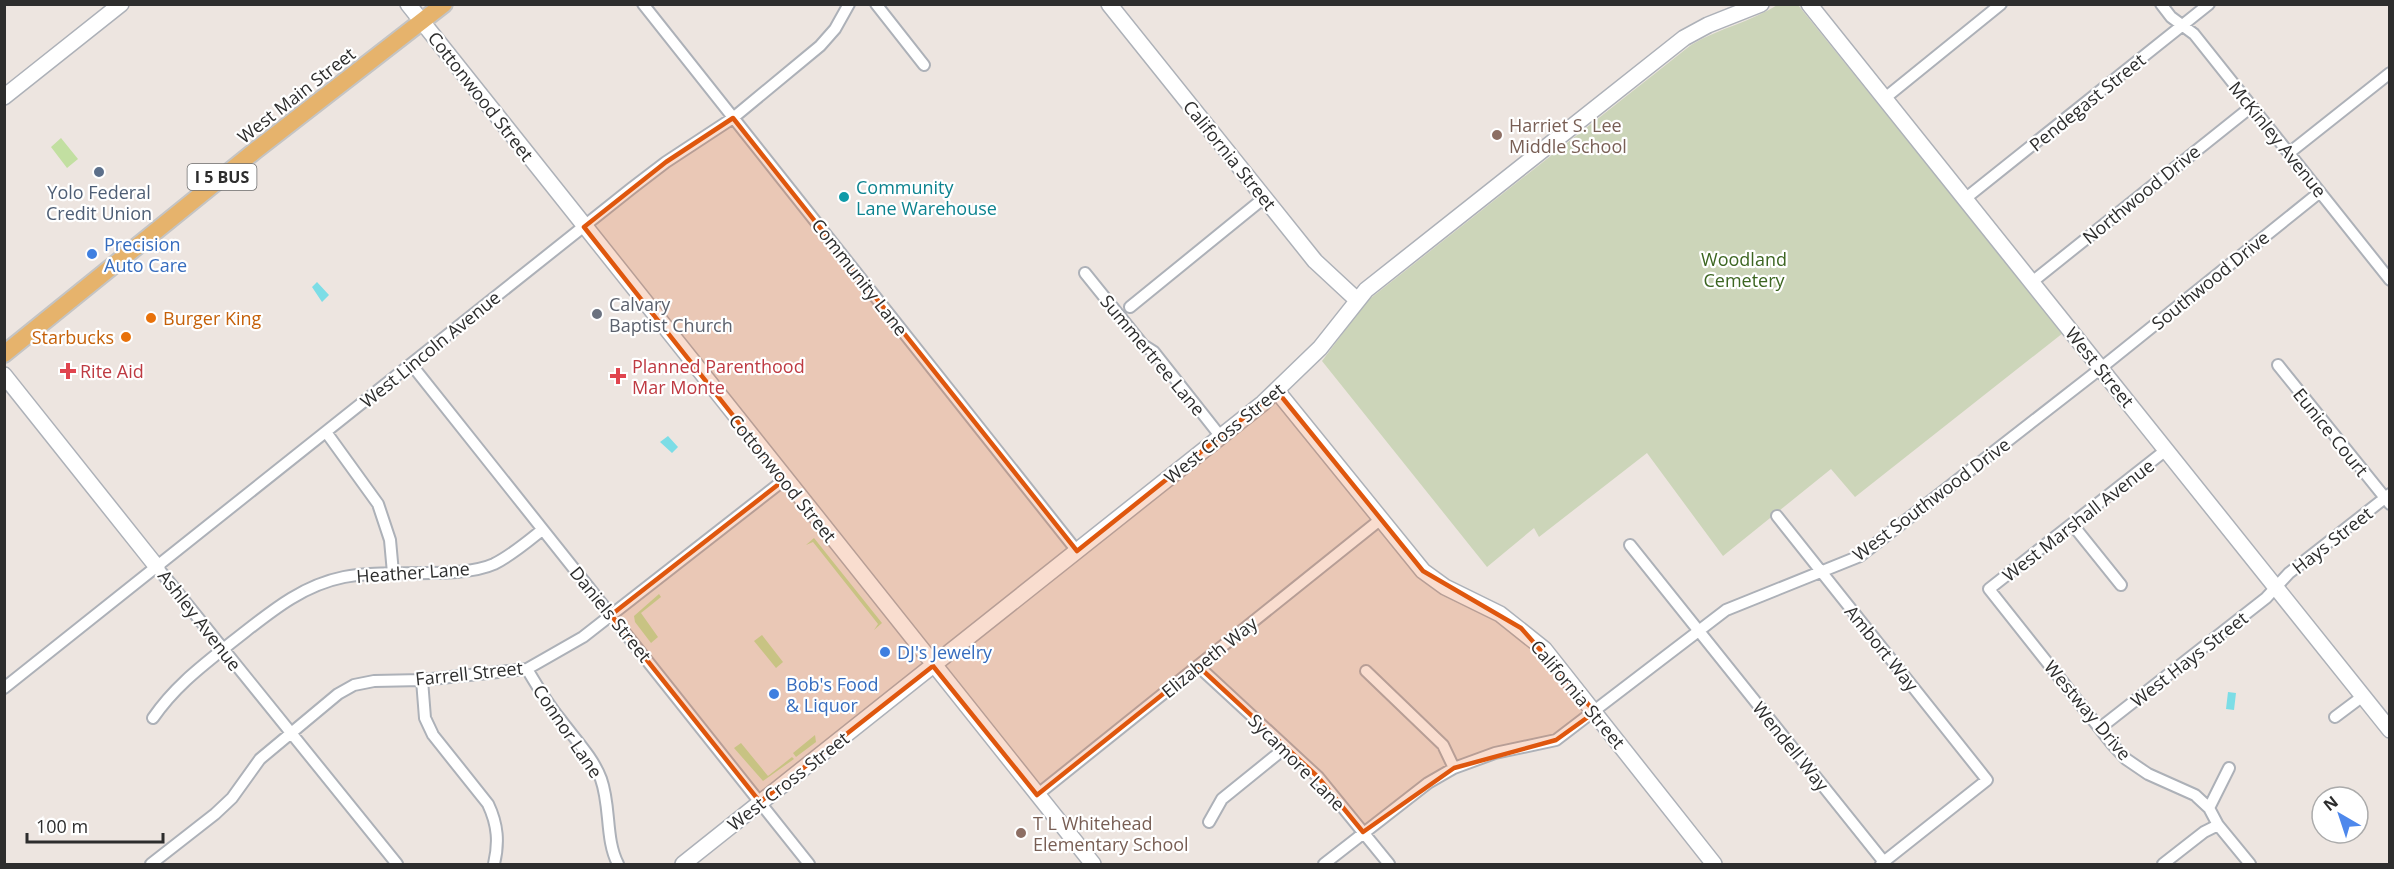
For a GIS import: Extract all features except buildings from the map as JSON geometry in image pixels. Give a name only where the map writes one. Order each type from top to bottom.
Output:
[{"type":"main road","name":"West Main Street","points":[[4,354],[248,157],[444,4]]},
{"type":"street","points":[[4,97],[121,4]]},
{"type":"street","name":"Cottonwood Street","points":[[408,4],[784,480],[1093,864]]},
{"type":"street","name":"Community Lane","points":[[643,4],[1077,550]]},
{"type":"street","name":"West Lincoln Avenue","points":[[4,688],[666,162],[733,118],[820,45],[835,29],[849,4]]},
{"type":"street","points":[[876,4],[924,65]]},
{"type":"street","name":"California Street","points":[[1109,4],[1318,264],[1357,300]]},
{"type":"street","name":"West Cross Street","points":[[683,864],[1277,391],[1332,335],[1357,300],[1406,258],[1684,38],[1708,24],[1761,4]]},
{"type":"street","name":"West Street","points":[[1809,4],[2390,729]]},
{"type":"street","points":[[1886,98],[2001,4]]},
{"type":"street","name":"McKinley Avenue","points":[[2161,4],[2182,26],[2194,34],[2390,279]]},
{"type":"street","name":"Pendegast Street","points":[[1965,198],[2209,4]]},
{"type":"street","points":[[2289,153],[2390,73]]},
{"type":"street","name":"Northwood Drive","points":[[2032,282],[2251,106]]},
{"type":"street","name":"Southwood Drive","points":[[2100,368],[2320,192]]},
{"type":"street","points":[[1130,307],[1264,198]]},
{"type":"street","name":"Summertree Lane","points":[[1085,273],[1143,345],[1154,352],[1221,437]]},
{"type":"street","name":"Daniels Street","points":[[411,364],[809,864]]},
{"type":"street","name":"Eunice Court","points":[[2278,365],[2388,499]]},
{"type":"street","name":"West Southwood Drive","points":[[1324,864],[1428,783],[1454,768],[1495,753],[1556,740],[1726,610],[1747,599],[1860,556],[2100,368]]},
{"type":"street","name":"Ashley Avenue","points":[[4,375],[289,733],[397,864]]},
{"type":"street","name":"California Street","points":[[1277,391],[1429,577],[1490,608],[1533,639],[1714,864]]},
{"type":"street","points":[[326,432],[378,504],[390,540],[393,573]]},
{"type":"street","name":"West Marshall Avenue","points":[[1989,589],[2166,450]]},
{"type":"street","name":"Farrell Street","points":[[151,864],[224,806],[260,759],[338,694],[354,685],[374,681],[422,680],[527,669],[583,638],[784,480]]},
{"type":"street","name":"Hays Street","points":[[2276,588],[2289,573],[2388,499]]},
{"type":"street","name":"Ambort Way","points":[[1777,516],[1987,780],[1883,863]]},
{"type":"street","name":"Elizabeth Way","points":[[1037,795],[1381,519]]},
{"type":"street","points":[[2072,524],[2121,585]]},
{"type":"street","name":"Heather Lane","points":[[153,718],[177,687],[270,611],[317,585],[344,577],[464,570],[492,565],[542,530]]},
{"type":"street","name":"Wendell Way","points":[[1630,545],[1883,863]]},
{"type":"street","name":"West Hays Street","points":[[2100,728],[2276,588]]},
{"type":"street","name":"Westway Drive","points":[[1989,589],[2126,759],[2148,774],[2195,795],[2209,808],[2218,825],[2250,864]]},
{"type":"street","name":"Sycamore Lane","points":[[1198,666],[1333,793],[1389,864]]},
{"type":"street","name":"Connor Lane","points":[[527,669],[544,698],[584,749],[601,778],[613,853],[618,864]]},
{"type":"street","points":[[1366,671],[1443,745],[1454,768]]},
{"type":"street","points":[[422,680],[425,718],[433,735],[488,804],[494,816],[498,848],[494,864]]},
{"type":"street","points":[[2335,717],[2363,696]]},
{"type":"street","points":[[1209,822],[1222,799],[1285,748]]},
{"type":"street","points":[[2209,808],[2229,768]]},
{"type":"street","points":[[2163,864],[2204,832],[2218,825]]},
{"type":"highlighted area","points":[[733,118],[1077,551],[1277,391],[1423,571],[1521,628],[1595,712],[1556,740],[1454,768],[1363,832],[1318,777],[1198,666],[1037,795],[933,666],[760,802],[611,615],[784,480],[584,227],[666,162]]},
{"type":"green space","name":"Woodland Cemetery","points":[[1779,4],[1798,5],[2063,333],[1855,497],[1831,469],[1723,556],[1647,453],[1539,537],[1534,528],[1487,567],[1322,361],[1367,301],[1691,45]]},
{"type":"green space","points":[[61,138],[78,159],[67,168],[51,147]]},
{"type":"green space","points":[[814,538],[882,623],[874,630],[878,624],[813,542],[806,545]]},
{"type":"green space","points":[[659,594],[661,597],[641,613],[658,637],[651,643],[635,622],[634,616]]},
{"type":"green space","points":[[762,635],[783,662],[776,668],[754,641]]},
{"type":"green space","points":[[815,735],[816,742],[796,757],[793,753]]},
{"type":"green space","points":[[741,743],[768,776],[792,757],[794,759],[763,781],[734,748]]},
{"type":"water","points":[[317,282],[329,295],[322,302],[312,287]]},
{"type":"water","points":[[668,436],[678,447],[672,453],[660,442]]},
{"type":"water","points":[[2228,692],[2236,693],[2234,710],[2226,709]]},
{"type":"place","name":"Harriet S. Lee Middle School","points":[[1497,135]]},
{"type":"place","name":"Yolo Federal Credit Union","points":[[99,172]]},
{"type":"place","name":"Community Lane Warehouse","points":[[844,197]]},
{"type":"place","name":"Precision Auto Care","points":[[92,254]]},
{"type":"place","name":"Calvary Baptist Church","points":[[597,314]]},
{"type":"place","name":"Burger King","points":[[151,318]]},
{"type":"place","name":"Starbucks","points":[[126,337]]},
{"type":"place","name":"Rite Aid","points":[[68,371]]},
{"type":"place","name":"Planned Parenthood Mar Monte","points":[[618,376]]},
{"type":"place","name":"DJ's Jewelry","points":[[885,652]]},
{"type":"place","name":"Bob's Food & Liquor","points":[[774,694]]},
{"type":"place","name":"T L Whitehead Elementary School","points":[[1021,833]]}]
